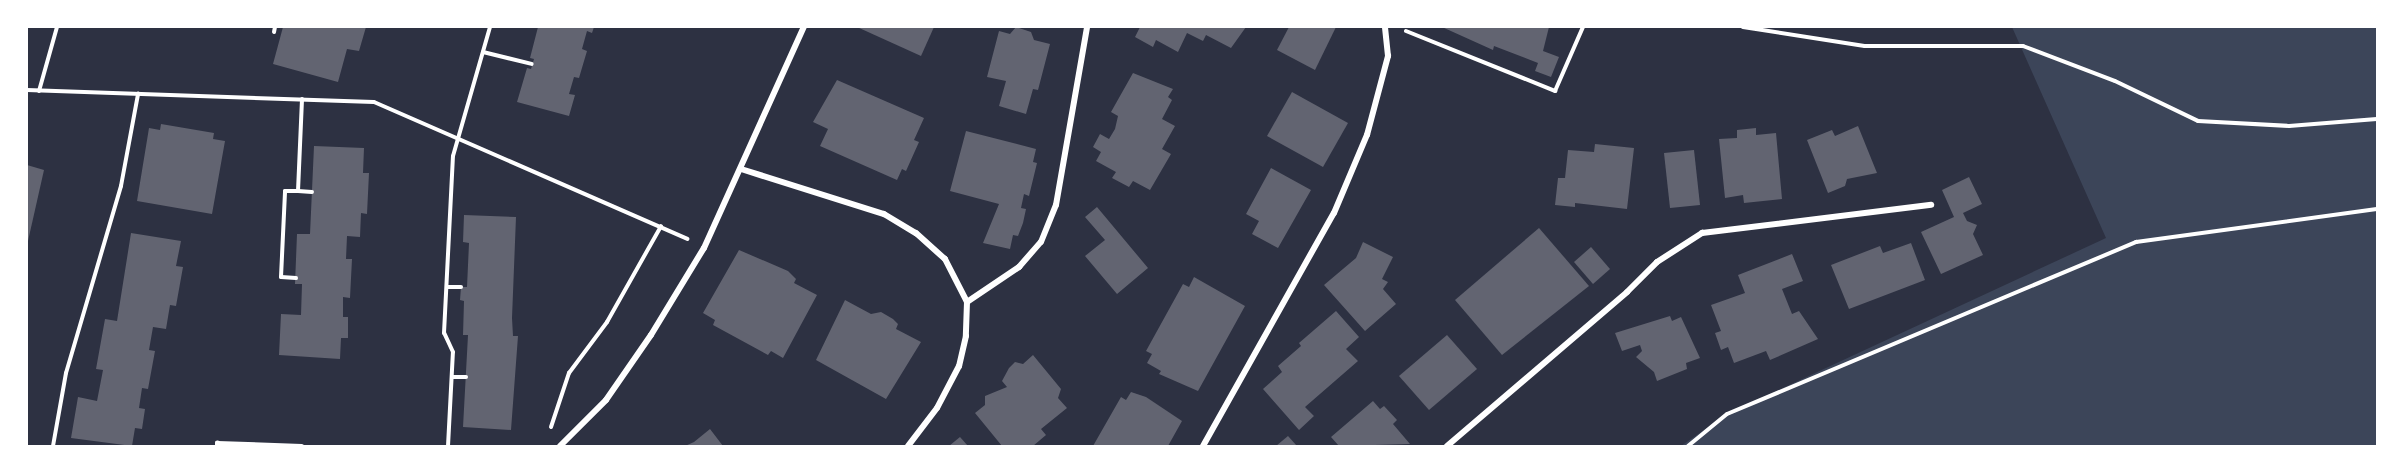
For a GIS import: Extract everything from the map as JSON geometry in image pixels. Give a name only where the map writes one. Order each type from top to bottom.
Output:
[{"type":"street","points":[[560,446],[606,400],[651,335],[704,248],[804,27]]},
{"type":"street","points":[[968,302],[1019,267],[1041,242],[1056,205],[1087,27]]},
{"type":"street","points":[[1203,446],[1342,193],[1373,112],[1388,56],[1385,27]]},
{"type":"street","points":[[741,169],[884,214],[916,233],[945,259],[968,302],[959,366],[937,408],[908,446]]},
{"type":"street","points":[[1447,446],[1627,292],[1657,262],[1702,233],[1931,205]]},
{"type":"lane","points":[[217,446],[217,442],[301,446]]},
{"type":"path","points":[[39,91],[57,27]]},
{"type":"path","points":[[448,446],[453,352],[444,333],[453,156],[461,137],[490,27]]},
{"type":"path","points":[[1396,27],[1555,91],[1583,27]]},
{"type":"path","points":[[1743,27],[1865,46],[2023,46],[2115,81],[2198,122],[2289,126],[2377,119]]},
{"type":"path","points":[[483,52],[532,64]]},
{"type":"path","points":[[27,90],[374,102],[461,137],[661,226],[704,248]]},
{"type":"path","points":[[53,446],[66,373],[121,186],[138,94]]},
{"type":"path","points":[[298,191],[302,99]]},
{"type":"path","points":[[296,278],[281,277],[285,190],[312,192]]},
{"type":"path","points":[[1688,446],[1727,414],[2136,242],[2377,209]]},
{"type":"path","points":[[551,437],[551,420],[569,373],[607,322],[661,226]]},
{"type":"path","points":[[447,286],[461,287]]},
{"type":"path","points":[[452,377],[466,377]]},
{"type":"shaded area","points":[[2012,27],[2377,27],[2377,446],[1681,446],[1727,414],[2106,238]]},
{"type":"building","points":[[283,27],[366,27],[359,51],[347,49],[338,82],[273,64]]},
{"type":"building","points":[[538,27],[594,27],[592,33],[587,31],[582,49],[587,51],[579,78],[574,77],[569,94],[575,95],[569,116],[517,102],[527,68],[531,69],[534,59],[530,58]]},
{"type":"building","points":[[857,27],[934,27],[921,56]]},
{"type":"building","points":[[1016,27],[1031,32],[1034,40],[1050,44],[1038,90],[1033,89],[1026,114],[999,106],[1006,81],[987,77],[999,31],[1010,34]]},
{"type":"building","points":[[1140,27],[1246,27],[1231,48],[1206,35],[1203,41],[1187,33],[1178,52],[1156,40],[1153,47],[1135,37]]},
{"type":"building","points":[[1289,27],[1336,27],[1315,70],[1277,50]]},
{"type":"building","points":[[1442,27],[1549,27],[1543,51],[1559,57],[1551,77],[1535,71],[1538,63],[1494,46],[1493,50]]},
{"type":"building","points":[[1133,73],[1173,89],[1168,97],[1172,100],[1162,119],[1175,126],[1162,149],[1171,154],[1150,190],[1133,181],[1129,187],[1112,178],[1116,172],[1096,161],[1101,152],[1093,147],[1100,134],[1109,139],[1115,129],[1118,116],[1111,112]]},
{"type":"building","points":[[837,80],[924,118],[914,140],[919,142],[906,171],[902,169],[897,180],[820,146],[828,129],[813,122]]},
{"type":"building","points":[[1292,92],[1348,123],[1323,167],[1267,136]]},
{"type":"building","points":[[161,124],[214,133],[213,139],[225,141],[212,214],[137,201],[149,128],[160,130]]},
{"type":"building","points":[[1858,126],[1877,173],[1847,179],[1845,186],[1828,193],[1807,140],[1832,130],[1835,136]]},
{"type":"building","points":[[1756,128],[1756,135],[1776,133],[1782,199],[1744,203],[1743,195],[1725,198],[1719,139],[1737,138],[1737,130]]},
{"type":"building","points":[[966,131],[1036,149],[1033,162],[1037,163],[1029,196],[1024,194],[1021,208],[1026,209],[1023,223],[1018,236],[1013,235],[1010,249],[983,243],[999,204],[950,191]]},
{"type":"building","points":[[1595,144],[1634,148],[1627,209],[1575,203],[1575,207],[1555,205],[1558,178],[1565,178],[1568,150],[1594,152]]},
{"type":"building","points":[[314,146],[364,148],[363,173],[369,173],[367,214],[361,213],[360,237],[347,236],[346,259],[352,259],[350,298],[343,297],[343,317],[348,317],[348,338],[341,338],[340,359],[279,355],[281,314],[301,315],[302,284],[295,284],[297,234],[310,234]]},
{"type":"building","points":[[1694,150],[1700,205],[1670,208],[1664,153]]},
{"type":"building","points":[[27,165],[44,170],[28,241],[27,241]]},
{"type":"building","points":[[1271,168],[1311,190],[1278,248],[1252,234],[1259,221],[1246,214]]},
{"type":"building","points":[[1969,177],[1982,204],[1963,213],[1967,221],[1977,225],[1973,234],[1983,255],[1941,274],[1921,232],[1954,217],[1942,190]]},
{"type":"building","points":[[1097,207],[1148,268],[1117,294],[1085,256],[1105,240],[1085,217]]},
{"type":"building","points":[[464,215],[516,217],[512,318],[513,336],[518,336],[511,430],[463,427],[468,335],[463,335],[464,301],[460,300],[461,287],[467,287],[469,243],[463,242]]},
{"type":"building","points":[[1539,228],[1589,286],[1502,355],[1455,300]]},
{"type":"building","points":[[131,233],[181,241],[176,266],[183,267],[176,306],[170,305],[166,329],[153,327],[149,350],[155,351],[148,389],[142,388],[139,408],[145,409],[142,429],[135,428],[132,446],[71,438],[78,397],[97,401],[103,370],[96,369],[105,319],[117,321]]},
{"type":"building","points":[[1363,242],[1393,257],[1382,279],[1388,282],[1383,289],[1396,304],[1365,331],[1324,285],[1356,258]]},
{"type":"building","points":[[1911,243],[1925,280],[1849,309],[1831,265],[1880,246],[1883,253]]},
{"type":"building","points":[[1591,247],[1610,269],[1593,284],[1574,262]]},
{"type":"building","points":[[739,250],[788,271],[796,279],[794,283],[817,295],[783,358],[771,351],[768,355],[713,325],[715,320],[703,313]]},
{"type":"building","points":[[1792,254],[1803,281],[1782,289],[1792,314],[1799,311],[1818,339],[1770,360],[1766,351],[1734,363],[1728,347],[1721,350],[1715,333],[1721,331],[1711,305],[1745,293],[1738,275]]},
{"type":"building","points":[[1194,277],[1245,306],[1198,391],[1159,374],[1161,371],[1147,363],[1152,354],[1146,351],[1183,284],[1189,287]]},
{"type":"building","points":[[845,300],[871,314],[881,312],[898,324],[896,329],[921,342],[886,399],[816,360]]},
{"type":"building","points":[[1336,311],[1359,337],[1346,349],[1358,361],[1305,407],[1314,416],[1299,430],[1263,389],[1282,372],[1278,366],[1301,346],[1299,343]]},
{"type":"building","points":[[1670,316],[1672,321],[1681,317],[1700,358],[1686,363],[1687,369],[1657,381],[1654,372],[1636,357],[1642,351],[1640,345],[1622,351],[1615,333]]},
{"type":"building","points":[[1447,335],[1477,369],[1429,410],[1399,376]]},
{"type":"building","points":[[1033,355],[1061,389],[1058,398],[1067,408],[1041,429],[1046,435],[1033,446],[1002,446],[975,413],[985,405],[985,396],[1007,387],[1002,381],[1015,362],[1023,364]]},
{"type":"building","points":[[1131,392],[1146,397],[1182,421],[1168,446],[1093,446],[1121,397],[1126,400]]},
{"type":"building","points":[[1373,401],[1380,409],[1384,406],[1397,420],[1393,424],[1410,444],[1339,446],[1331,437]]},
{"type":"building","points":[[710,429],[723,446],[685,446],[694,442]]},
{"type":"building","points":[[1288,436],[1297,446],[1276,446]]},
{"type":"building","points":[[960,437],[968,446],[949,446]]}]
